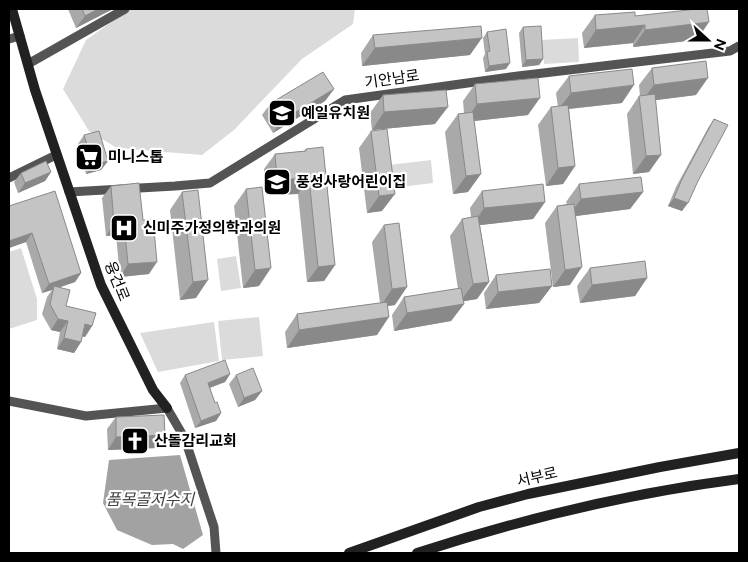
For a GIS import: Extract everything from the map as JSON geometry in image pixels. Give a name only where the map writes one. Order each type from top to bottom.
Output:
[{"type":"main road","name":"융건로","points":[[12,9],[56,155],[104,292],[153,390],[167,408]]},
{"type":"main road","name":"서부로","points":[[349,553],[479,507],[528,494],[739,453]]},
{"type":"main road","points":[[417,553],[493,530],[579,508],[666,490],[739,479]]},
{"type":"street","points":[[28,64],[125,9]]},
{"type":"street","points":[[9,39],[20,36]]},
{"type":"street","name":"기안남로","points":[[69,192],[175,186],[210,182],[345,100],[518,76],[730,51],[739,46]]},
{"type":"street","points":[[9,178],[56,155]]},
{"type":"street","points":[[9,401],[86,416],[167,408]]},
{"type":"street","name":"융건로","points":[[167,408],[186,439],[214,527],[216,553]]},
{"type":"shaded area","points":[[130,9],[355,9],[353,24],[302,59],[234,130],[202,155],[117,148],[89,131],[63,89],[86,40]]},
{"type":"shaded area","points":[[578,38],[579,62],[544,64],[542,40]]},
{"type":"shaded area","points":[[431,160],[433,183],[392,188],[389,165]]},
{"type":"shaded area","points":[[21,248],[37,299],[37,320],[9,329],[9,252]]},
{"type":"shaded area","points":[[236,256],[241,288],[221,291],[217,259]]},
{"type":"shaded area","points":[[259,317],[263,356],[222,360],[218,321]]},
{"type":"shaded area","points":[[214,322],[219,361],[158,372],[140,333]]},
{"type":"water","name":"품목골저수지","points":[[180,455],[203,535],[183,549],[173,544],[152,545],[117,530],[103,503],[109,460]]},
{"type":"building","points":[[82,9],[98,9],[85,16]]},
{"type":"building","points":[[707,9],[709,22],[645,30],[645,25],[596,30],[595,15],[635,12],[635,16]]},
{"type":"building","points":[[481,26],[482,38],[375,48],[373,35]]},
{"type":"building","points":[[541,26],[543,59],[526,60],[523,27]]},
{"type":"building","points":[[506,29],[510,63],[489,66],[487,52],[490,51],[487,32]]},
{"type":"building","points":[[706,61],[708,78],[654,85],[652,68]]},
{"type":"building","points":[[632,69],[634,85],[571,93],[569,76]]},
{"type":"building","points":[[323,72],[334,89],[281,121],[271,103]]},
{"type":"building","points":[[538,78],[540,98],[477,104],[475,84]]},
{"type":"building","points":[[446,90],[448,107],[384,112],[383,95]]},
{"type":"building","points":[[655,94],[661,155],[646,156],[639,96]]},
{"type":"building","points":[[568,105],[575,166],[558,168],[551,107]]},
{"type":"building","points":[[473,112],[481,174],[466,176],[458,114]]},
{"type":"building","points":[[714,119],[728,125],[688,203],[674,198],[682,179]]},
{"type":"building","points":[[387,129],[395,194],[379,196],[371,131]]},
{"type":"building","points":[[99,131],[108,161],[93,165],[84,135]]},
{"type":"building","points":[[323,147],[335,265],[318,267],[309,178],[277,180],[275,154],[306,151],[306,149]]},
{"type":"building","points":[[46,161],[51,172],[25,183],[21,173]]},
{"type":"building","points":[[641,177],[643,192],[581,199],[579,184]]},
{"type":"building","points":[[139,183],[143,220],[153,219],[157,262],[128,264],[124,223],[114,224],[111,186]]},
{"type":"building","points":[[543,184],[545,202],[484,208],[482,191]]},
{"type":"building","points":[[262,187],[271,268],[255,270],[246,189]]},
{"type":"building","points":[[198,190],[208,280],[193,282],[182,192]]},
{"type":"building","points":[[55,191],[81,273],[49,284],[32,233],[9,241],[9,206]]},
{"type":"building","points":[[574,204],[582,267],[565,270],[557,206]]},
{"type":"building","points":[[478,216],[489,282],[473,284],[462,219]]},
{"type":"building","points":[[399,223],[407,287],[392,289],[384,225]]},
{"type":"building","points":[[645,261],[647,278],[592,285],[590,268]]},
{"type":"building","points":[[550,269],[552,286],[498,292],[496,275]]},
{"type":"building","points":[[54,286],[70,290],[66,306],[96,313],[92,326],[85,324],[81,342],[64,338],[68,321],[58,319],[50,304]]},
{"type":"building","points":[[461,288],[464,304],[407,313],[404,297]]},
{"type":"building","points":[[387,302],[389,317],[299,330],[297,314]]},
{"type":"building","points":[[225,360],[230,374],[208,383],[215,403],[217,402],[221,413],[201,421],[185,375]]},
{"type":"building","points":[[253,368],[262,391],[244,398],[236,375]]},
{"type":"building","points":[[164,415],[165,435],[116,437],[116,417]]},
{"type":"place","name":"예일유치원","points":[[282,113]]},
{"type":"place","name":"미니스톱","points":[[89,157]]},
{"type":"place","name":"풍성사랑어린이집","points":[[277,182]]},
{"type":"place","name":"신미주가정의학과의원","points":[[124,228]]},
{"type":"place","name":"산돌감리교회","points":[[135,441]]}]
